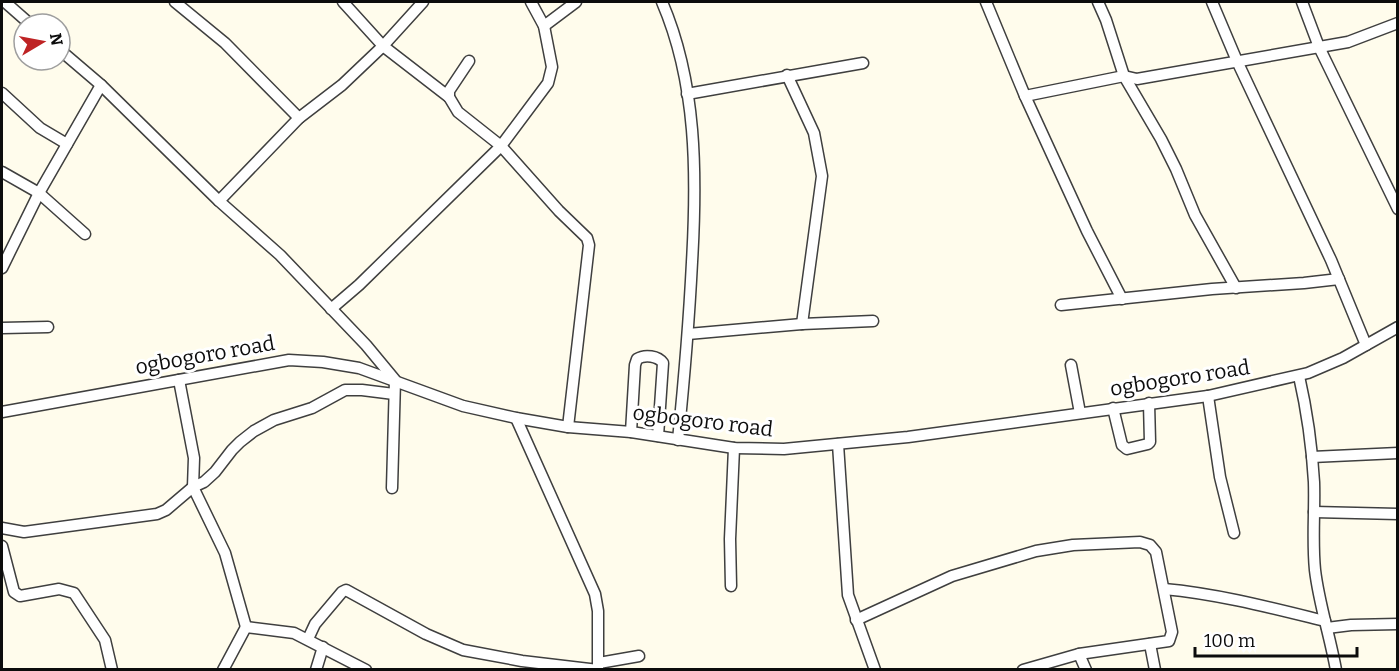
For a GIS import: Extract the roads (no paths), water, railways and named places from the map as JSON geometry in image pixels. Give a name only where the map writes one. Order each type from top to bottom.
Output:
[{"type":"street","points":[[4,2],[16,12]]},
{"type":"street","points":[[175,2],[225,43],[299,118]]},
{"type":"street","points":[[343,2],[383,46],[449,97],[458,112],[501,146],[559,211],[587,238],[589,245],[568,426]]},
{"type":"street","points":[[219,201],[299,118],[342,85],[383,46],[423,2]]},
{"type":"street","points":[[331,309],[360,285],[501,146],[548,83],[552,67],[544,26],[531,2]]},
{"type":"street","points":[[544,26],[576,2]]},
{"type":"street","points":[[662,2],[685,74],[695,167],[696,203],[688,334],[678,440]]},
{"type":"street","points":[[986,2],[1025,96],[1087,231],[1122,299]]},
{"type":"street","points":[[1098,2],[1130,80],[1176,169],[1195,215],[1236,288]]},
{"type":"street","points":[[1212,2],[1237,61],[1339,279],[1366,345]]},
{"type":"street","points":[[1302,2],[1319,47],[1398,209]]},
{"type":"street","points":[[1025,96],[1347,42],[1398,23]]},
{"type":"street","points":[[72,60],[101,85],[219,201],[280,255],[366,345],[395,380],[392,488]]},
{"type":"street","points":[[449,97],[449,91],[469,61]]},
{"type":"street","points":[[687,94],[863,63]]},
{"type":"street","points":[[787,75],[814,133],[822,176],[802,324]]},
{"type":"street","points":[[2,268],[39,193],[101,85]]},
{"type":"street","points":[[2,93],[40,128],[66,144]]},
{"type":"street","points":[[2,172],[39,193],[84,234]]},
{"type":"street","points":[[1061,305],[1339,279]]},
{"type":"street","points":[[688,334],[802,324],[873,321]]},
{"type":"street","points":[[2,328],[48,327]]},
{"type":"street","name":"ogbogoro road","points":[[2,412],[289,360],[323,362],[358,368],[463,406],[516,418],[631,432],[734,448],[783,449],[838,444],[1208,396],[1299,376],[1343,358],[1398,327]]},
{"type":"street","points":[[631,432],[635,365],[637,359],[645,356],[658,358],[663,363],[658,436]]},
{"type":"street","points":[[1071,365],[1080,413]]},
{"type":"street","points":[[1299,376],[1312,457],[1315,570],[1336,669]]},
{"type":"street","points":[[179,380],[194,458],[193,487],[225,553],[246,627],[223,669]]},
{"type":"street","points":[[2,528],[24,532],[157,514],[166,510],[193,487],[204,482],[240,442],[274,420],[312,408],[345,390],[394,394]]},
{"type":"street","points":[[1208,396],[1220,477],[1234,533]]},
{"type":"street","points":[[1113,408],[1122,445],[1127,449],[1150,442],[1149,404]]},
{"type":"street","points":[[308,639],[315,624],[346,590],[426,634],[463,650],[522,661],[598,669],[598,611],[595,594],[516,418]]},
{"type":"street","points":[[838,444],[848,595],[875,669]]},
{"type":"street","points":[[731,586],[730,539],[734,448]]},
{"type":"street","points":[[1312,457],[1398,453]]},
{"type":"street","points":[[1314,512],[1398,514]]},
{"type":"street","points":[[856,620],[952,576],[1036,551],[1073,545],[1140,542],[1150,545],[1156,552],[1164,590],[1172,632],[1169,641],[1079,654],[1023,669]]},
{"type":"street","points":[[2,546],[14,592],[20,596],[59,589],[74,593],[105,640],[112,669]]},
{"type":"street","points":[[1164,590],[1223,596],[1326,625],[1398,624]]},
{"type":"street","points":[[246,627],[294,633],[366,669]]},
{"type":"street","points":[[1150,644],[1155,669]]},
{"type":"street","points":[[316,669],[323,647]]},
{"type":"street","points":[[1079,654],[1086,669]]},
{"type":"street","points":[[599,663],[639,656]]}]
